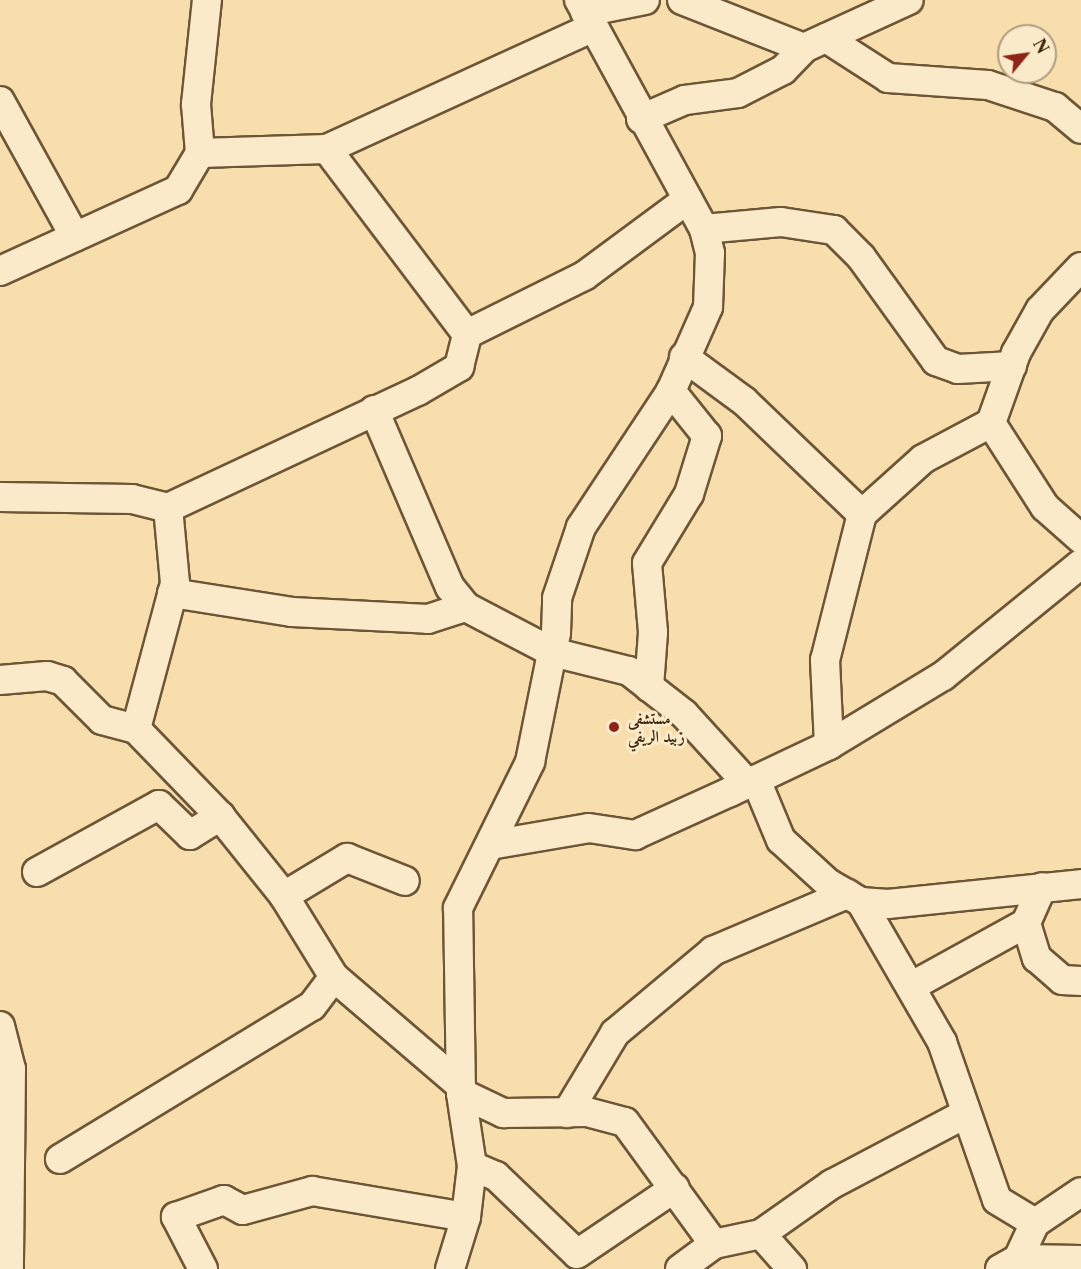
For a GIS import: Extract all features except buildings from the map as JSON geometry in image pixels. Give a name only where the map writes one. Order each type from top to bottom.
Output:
[{"type":"street","points":[[0,271],[178,190],[200,153],[196,104],[207,0]]},
{"type":"street","points":[[200,153],[327,149],[586,13],[645,0]]},
{"type":"street","points":[[682,0],[815,43],[888,78],[988,85],[1055,107],[1081,129]]},
{"type":"street","points":[[641,119],[685,100],[738,93],[783,70],[815,43],[909,0]]},
{"type":"street","points":[[450,1269],[466,1217],[472,1166],[461,1089],[458,908],[530,762],[552,652],[557,598],[581,527],[671,391],[684,357],[708,307],[710,253],[704,229],[641,119],[586,13]]},
{"type":"street","points":[[0,101],[75,237]]},
{"type":"street","points":[[327,149],[467,334]]},
{"type":"street","points":[[467,334],[584,276],[688,199]]},
{"type":"street","points":[[704,229],[781,222],[834,230],[861,257],[936,361],[958,369],[1012,366]]},
{"type":"street","points":[[829,745],[825,660],[862,514],[923,459],[991,423],[1012,366],[1040,310],[1081,267]]},
{"type":"street","points":[[0,497],[132,499],[168,508],[459,367],[467,334]]},
{"type":"street","points":[[684,357],[744,401],[862,514]]},
{"type":"street","points":[[650,687],[653,632],[647,563],[689,494],[707,436],[671,391]]},
{"type":"street","points":[[374,410],[450,587],[466,608],[552,652],[629,671],[684,714],[752,782],[781,840],[854,898],[912,986],[942,1042],[965,1114],[997,1200],[1035,1223]]},
{"type":"street","points":[[991,423],[1045,507],[1081,539]]},
{"type":"street","points":[[136,729],[172,593],[168,508]]},
{"type":"street","points":[[490,844],[590,828],[635,835],[752,782],[829,745],[943,676],[1081,564]]},
{"type":"street","points":[[172,593],[292,612],[428,619],[466,608]]},
{"type":"street","points":[[0,680],[47,676],[63,681],[102,720],[136,729],[220,816],[284,896],[334,977],[461,1089],[503,1113],[587,1112],[625,1122],[714,1244]]},
{"type":"street","points":[[37,872],[159,805],[190,835],[220,816]]},
{"type":"street","points":[[284,896],[347,858],[405,881]]},
{"type":"street","points":[[567,1113],[615,1033],[713,951],[854,898],[1081,884]]},
{"type":"street","points":[[912,986],[1026,923],[1042,887]]},
{"type":"street","points":[[1026,923],[1037,958],[1062,980],[1081,981]]},
{"type":"street","points":[[60,1159],[312,1006],[334,977]]},
{"type":"street","points":[[0,1026],[11,1069],[9,1269]]},
{"type":"street","points":[[681,1269],[714,1244],[761,1234],[832,1184],[965,1114]]},
{"type":"street","points":[[472,1166],[496,1176],[577,1254],[675,1188]]},
{"type":"street","points":[[203,1269],[176,1217],[224,1200],[243,1210],[312,1191],[466,1217]]},
{"type":"street","points":[[1009,1264],[1035,1223],[1081,1192]]},
{"type":"street","points":[[761,1234],[792,1269]]},
{"type":"street","points":[[1009,1264],[1081,1260]]},
{"type":"place","name":"مستشفى زبيد الريفي","points":[[614,727]]}]
